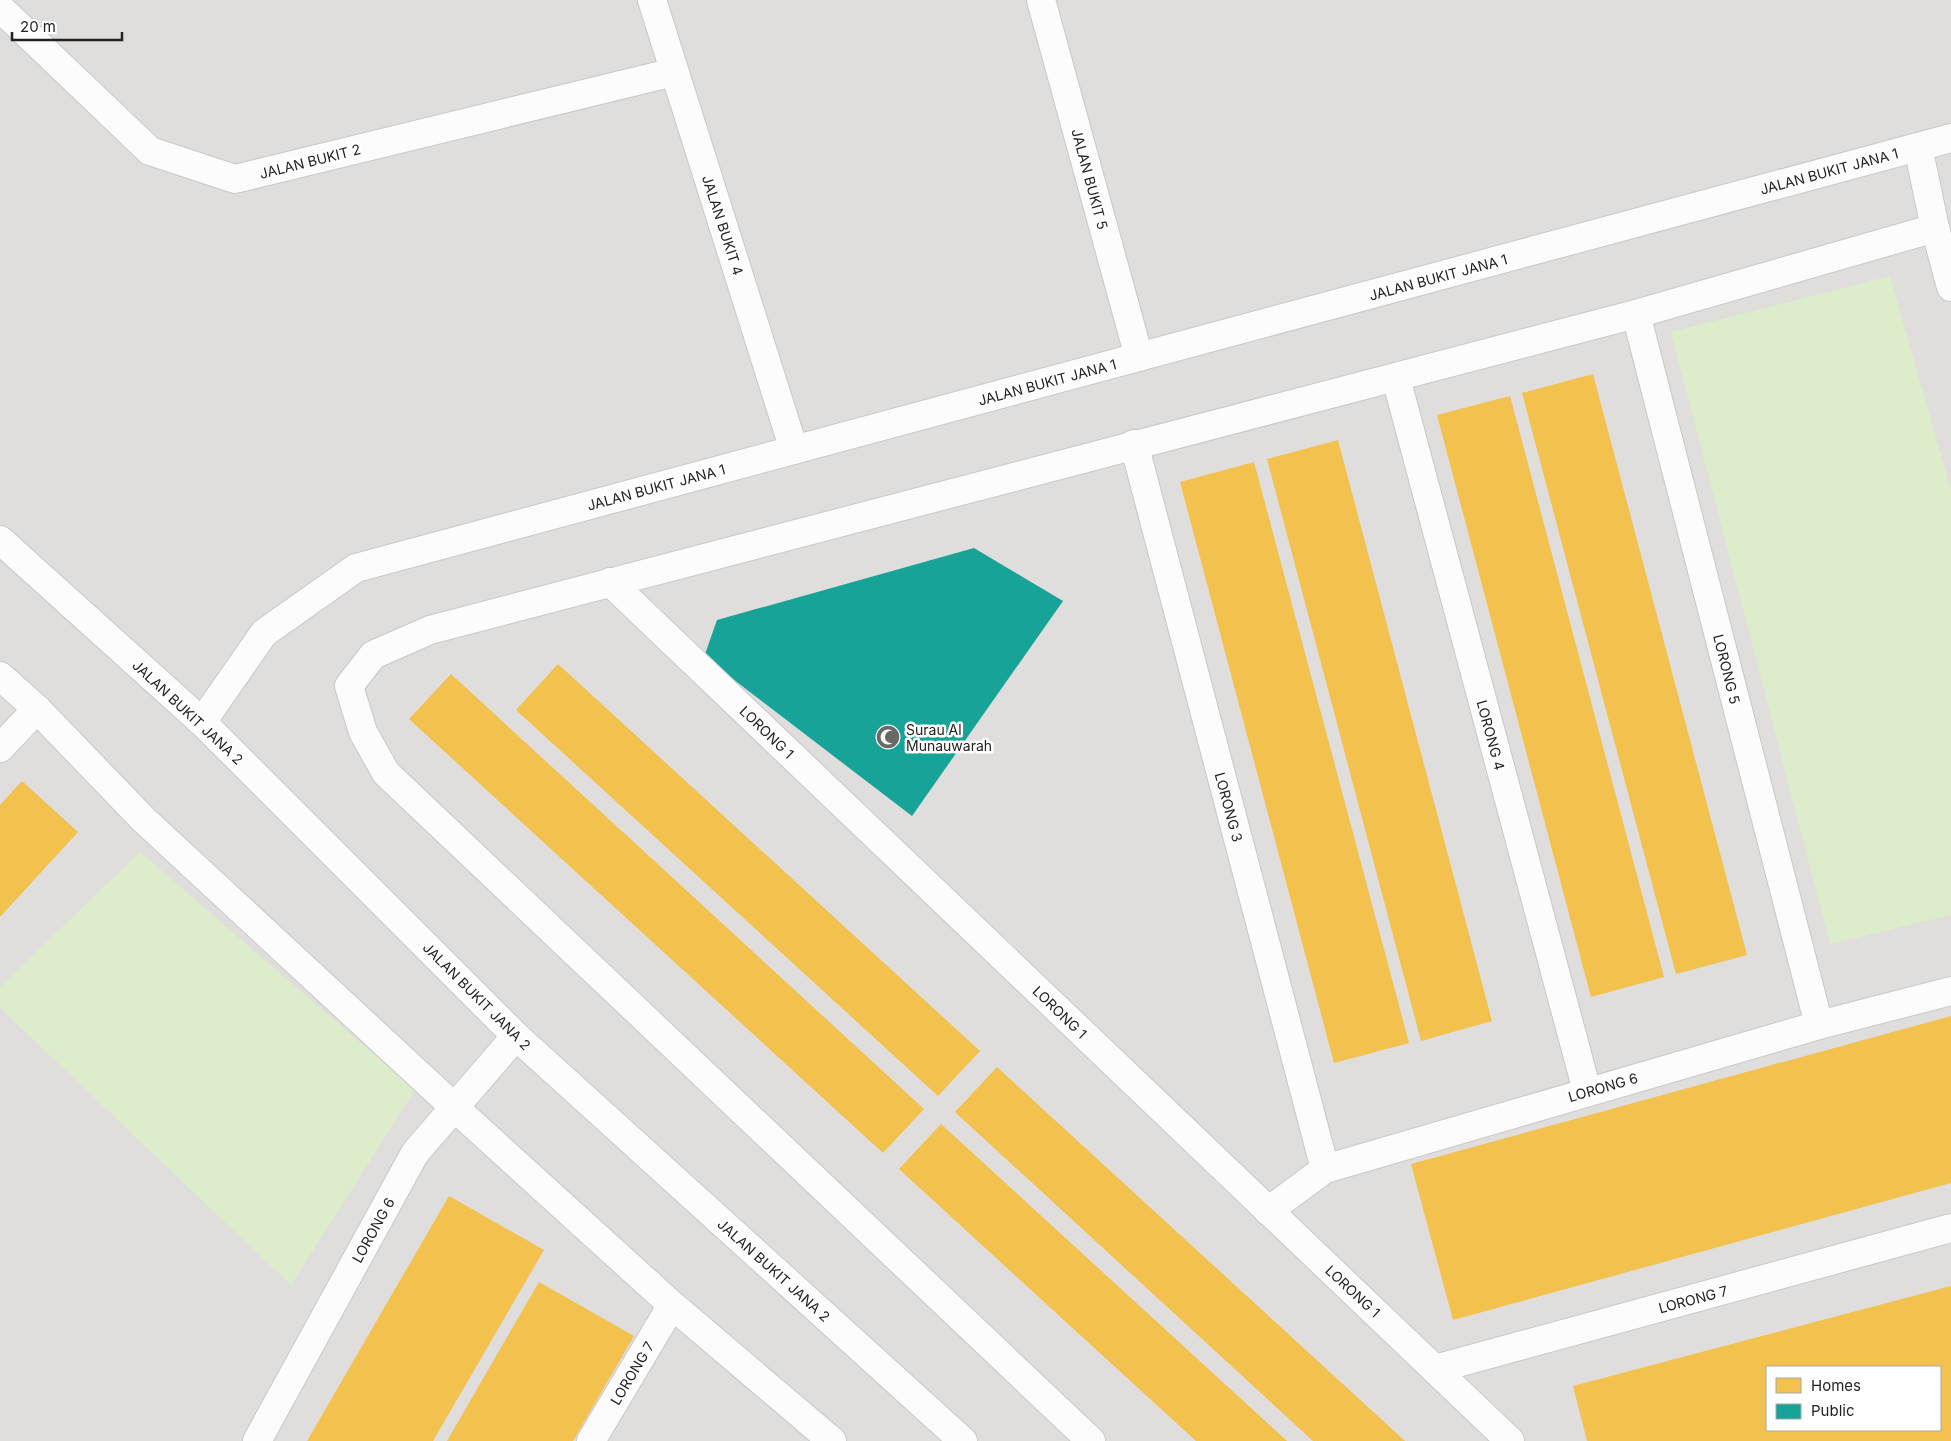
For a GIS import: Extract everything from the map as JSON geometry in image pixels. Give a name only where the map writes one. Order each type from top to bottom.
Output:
[{"type":"street","name":"JALAN BUKIT 4","points":[[652,0],[794,450]]},
{"type":"street","name":"JALAN BUKIT 5","points":[[1041,0],[1139,357]]},
{"type":"street","name":"JALAN BUKIT 2","points":[[0,8],[150,150],[235,179],[674,72]]},
{"type":"street","name":"JALAN BUKIT JANA 1","points":[[202,722],[264,633],[356,568],[1951,138]]},
{"type":"street","points":[[1918,147],[1935,228],[1951,287]]},
{"type":"street","points":[[1091,1441],[386,773],[363,732],[349,686],[373,655],[430,630],[1636,314],[1935,228]]},
{"type":"street","name":"LORONG 5","points":[[1636,314],[1819,1025]]},
{"type":"street","name":"LORONG 4","points":[[1396,378],[1587,1091]]},
{"type":"street","name":"LORONG 3","points":[[1134,444],[1325,1169]]},
{"type":"street","name":"JALAN BUKIT JANA 2","points":[[0,540],[202,722],[516,1036],[963,1441]]},
{"type":"street","name":"LORONG 1","points":[[610,582],[1510,1441]]},
{"type":"street","points":[[0,676],[37,709],[143,819],[455,1108],[672,1305],[832,1441]]},
{"type":"street","points":[[0,748],[37,709]]},
{"type":"street","name":"LORONG 6","points":[[1268,1211],[1325,1169],[1587,1091],[1819,1025],[1951,991]]},
{"type":"street","name":"LORONG 6","points":[[256,1441],[415,1153],[516,1036]]},
{"type":"street","name":"LORONG 7","points":[[1435,1369],[1951,1228]]},
{"type":"street","name":"LORONG 7","points":[[591,1441],[672,1305]]},
{"type":"shaded area","points":[[0,0],[1951,0],[1951,1441],[0,1441]]},
{"type":"green space","points":[[1890,276],[1951,490],[1951,915],[1830,944],[1671,332]]},
{"type":"green space","points":[[140,852],[415,1090],[291,1285],[0,1008],[0,987]]},
{"type":"building: Homes","points":[[1593,374],[1747,955],[1676,974],[1522,393]]},
{"type":"building: Homes","points":[[1510,396],[1664,977],[1591,997],[1437,415]]},
{"type":"building: Homes","points":[[1338,440],[1492,1021],[1421,1041],[1267,459]]},
{"type":"building: Homes","points":[[1254,462],[1409,1043],[1334,1063],[1180,482]]},
{"type":"building: Homes","points":[[558,664],[980,1051],[938,1096],[516,710]]},
{"type":"building: Homes","points":[[451,674],[924,1109],[883,1153],[409,719]]},
{"type":"building: Homes","points":[[22,781],[78,832],[0,917],[0,805]]},
{"type":"building: Homes","points":[[1951,1016],[1951,1183],[1453,1320],[1411,1164]]},
{"type":"building: Homes","points":[[997,1067],[1405,1441],[1313,1441],[955,1112]]},
{"type":"building: Homes","points":[[941,1124],[1287,1441],[1196,1441],[899,1169]]},
{"type":"building: Homes","points":[[449,1196],[544,1250],[433,1441],[307,1441]]},
{"type":"building: Homes","points":[[539,1282],[634,1336],[573,1441],[447,1441]]},
{"type":"building: Homes","points":[[1951,1286],[1951,1441],[1587,1441],[1573,1386]]},
{"type":"building: Public","name":"Surau Al Munauwarah","points":[[974,548],[1063,601],[912,816],[704,657],[717,620]]},
{"type":"place","name":"Surau Al Munauwarah","points":[[888,737]]}]
